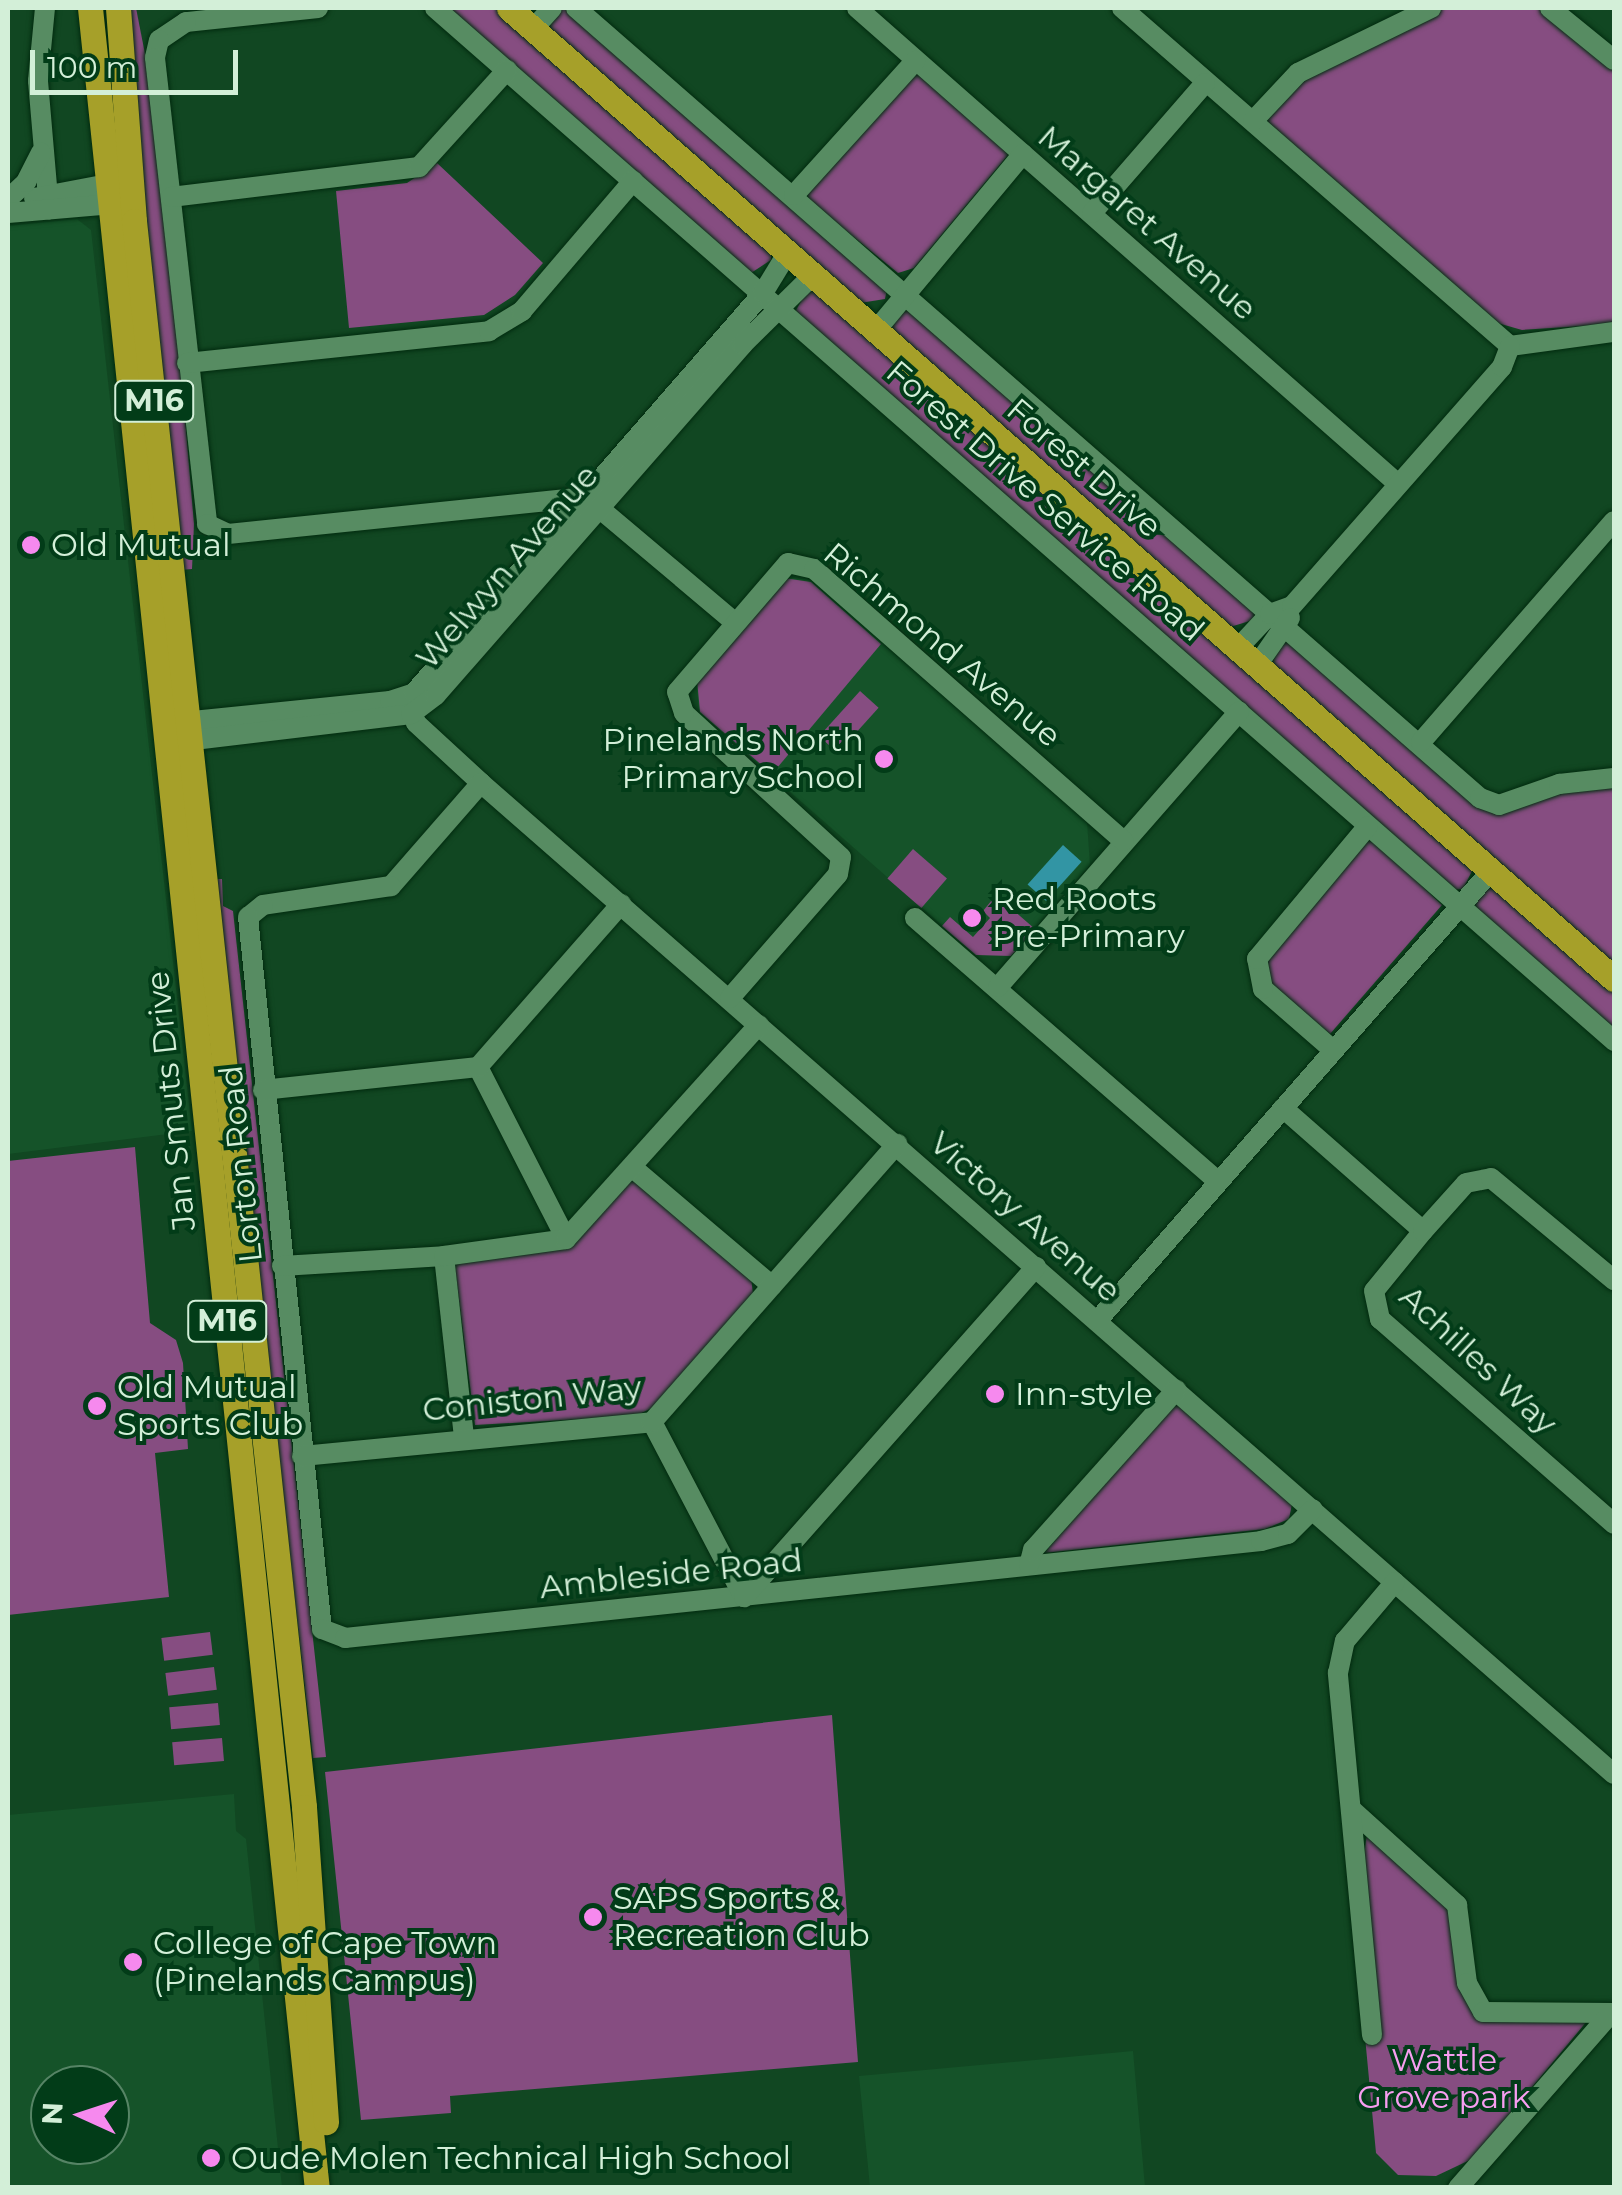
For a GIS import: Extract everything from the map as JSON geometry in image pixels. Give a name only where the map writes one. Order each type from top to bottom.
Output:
[{"type":"main road","name":"Jan Smuts Drive","points":[[90,8],[118,193],[307,1841],[329,2188]]},
{"type":"main road","name":"Jan Smuts Drive","points":[[118,8],[118,193]]},
{"type":"main road","name":"Forest Drive","points":[[509,8],[1614,980]]},
{"type":"main road","name":"Jan Smuts Drive","points":[[177,732],[317,2188]]},
{"type":"street","points":[[45,8],[38,81],[48,202]]},
{"type":"street","points":[[318,8],[186,22],[158,40],[187,363],[206,524],[228,534],[592,502],[732,620]]},
{"type":"street","name":"Forest Drive Service Road","points":[[435,8],[1614,1041]]},
{"type":"street","points":[[533,30],[552,8]]},
{"type":"street","name":"Forest Drive Service Road","points":[[576,8],[1480,798],[1499,805],[1559,784],[1614,778]]},
{"type":"street","name":"Margaret Avenue","points":[[857,8],[1398,484]]},
{"type":"street","points":[[1122,8],[1510,346],[1614,332]]},
{"type":"street","points":[[1253,121],[1298,73],[1431,8]]},
{"type":"street","points":[[1550,8],[1614,60]]},
{"type":"street","points":[[794,195],[915,61]]},
{"type":"street","points":[[171,197],[420,167],[507,70]]},
{"type":"street","points":[[1092,213],[1205,83]]},
{"type":"street","points":[[8,201],[32,174],[42,146]]},
{"type":"street","points":[[876,330],[1023,154]]},
{"type":"street","points":[[187,363],[489,331],[522,310],[633,182]]},
{"type":"street","points":[[8,213],[48,202],[118,193]]},
{"type":"street","points":[[8,201],[48,202]]},
{"type":"street","name":"Welwyn Avenue","points":[[770,300],[788,252]]},
{"type":"street","name":"Welwyn Avenue","points":[[408,706],[770,300],[814,274]]},
{"type":"street","points":[[1249,656],[1270,614],[1292,606],[1502,367],[1510,346]]},
{"type":"street","name":"Welwyn Avenue","points":[[177,732],[408,706],[436,695],[592,502]]},
{"type":"street","points":[[1420,742],[1614,521]]},
{"type":"street","name":"Richmond Avenue","points":[[730,998],[841,866],[838,848],[678,702],[681,680],[778,569],[802,563],[814,569],[1124,841]]},
{"type":"street","points":[[1249,656],[1288,629],[1292,606]]},
{"type":"street","points":[[432,736],[428,716],[436,695]]},
{"type":"street","name":"Victory Avenue","points":[[408,706],[432,736],[481,783],[1614,1774]]},
{"type":"street","points":[[998,987],[1240,712]]},
{"type":"street","name":"Lorton Road","points":[[322,1630],[248,917],[264,905],[391,886],[481,783]]},
{"type":"street","points":[[1333,1050],[1264,988],[1257,959],[1368,826]]},
{"type":"street","points":[[1098,1320],[1491,871]]},
{"type":"street","points":[[263,1090],[478,1067],[621,904]]},
{"type":"street","points":[[915,918],[1218,1182]]},
{"type":"street","points":[[282,1266],[444,1256],[566,1238],[759,1025]]},
{"type":"street","points":[[478,1067],[566,1238]]},
{"type":"street","name":"Achilles Way","points":[[1283,1108],[1423,1231],[1374,1291],[1374,1310],[1614,1524]]},
{"type":"street","name":"Coniston Way","points":[[302,1456],[464,1436],[652,1422],[896,1144]]},
{"type":"street","points":[[633,1168],[772,1286]]},
{"type":"street","points":[[1423,1231],[1466,1183],[1490,1178],[1614,1280]]},
{"type":"street","points":[[444,1256],[464,1436]]},
{"type":"street","points":[[652,1422],[744,1596],[1036,1266]]},
{"type":"street","points":[[1028,1566],[1033,1550],[1176,1390]]},
{"type":"street","name":"Ambleside Road","points":[[322,1630],[345,1638],[1276,1539],[1312,1509]]},
{"type":"street","points":[[1372,2035],[1339,1656],[1354,1628],[1395,1582]]},
{"type":"street","points":[[1352,1810],[1457,1906],[1467,1983],[1483,2012],[1613,2013]]},
{"type":"street","points":[[1458,2188],[1613,2013]]},
{"type":"shaded area","points":[[77,219],[91,230],[192,1131],[8,1154],[8,226]]},
{"type":"shaded area","name":"Pinelands North Primary School","points":[[784,577],[811,580],[1087,822],[1090,865],[1011,956],[976,955],[699,712],[696,679]]},
{"type":"shaded area","name":"College of Cape Town (Pinelands Campus)","points":[[234,1794],[236,1831],[246,1839],[282,2187],[8,2187],[8,1815]]},
{"type":"shaded area","points":[[1133,2051],[1145,2187],[870,2187],[859,2076]]},
{"type":"green space","points":[[124,8],[136,8],[146,59],[180,360],[194,524],[192,569],[181,570]]},
{"type":"green space","points":[[447,8],[497,8],[771,251],[771,260],[751,273]]},
{"type":"green space","points":[[1436,8],[1543,8],[1614,67],[1614,324],[1522,330],[1494,322],[1265,123],[1280,89]]},
{"type":"green space","points":[[572,9],[887,289],[885,299],[860,303],[548,30],[557,10]]},
{"type":"green space","points":[[903,72],[925,72],[1007,147],[1008,155],[914,268],[898,273],[808,200],[807,191]]},
{"type":"green space","points":[[437,163],[543,263],[515,295],[484,315],[349,328],[336,191],[407,183]]},
{"type":"green space","points":[[809,287],[1472,871],[1463,889],[1450,890],[795,312]]},
{"type":"green space","points":[[906,307],[1255,613],[1253,620],[1230,627],[890,327]]},
{"type":"green space","points":[[784,578],[811,582],[881,644],[772,774],[700,712],[697,680]]},
{"type":"green space","points":[[1285,639],[1475,799],[1614,778],[1614,964],[1272,663]]},
{"type":"green space","points":[[860,691],[879,708],[838,753],[819,736]]},
{"type":"green space","points":[[1366,833],[1442,905],[1330,1034],[1259,976],[1258,967]]},
{"type":"green space","points":[[913,849],[947,879],[921,908],[887,878]]},
{"type":"green space","points":[[212,879],[222,879],[223,906],[233,911],[326,1757],[313,1758]]},
{"type":"green space","points":[[1491,885],[1614,987],[1614,1033],[1475,910],[1474,903]]},
{"type":"green space","points":[[996,895],[1035,929],[1011,956],[976,955],[942,926],[950,917],[973,937],[990,918],[983,911]]},
{"type":"green space","name":"Old Mutual Sports Club","points":[[135,1147],[150,1323],[176,1340],[183,1363],[188,1449],[155,1453],[169,1597],[8,1615],[8,1161]]},
{"type":"green space","points":[[633,1178],[751,1277],[753,1294],[652,1408],[635,1416],[475,1425],[454,1260],[556,1245]]},
{"type":"green space","points":[[1176,1403],[1292,1504],[1289,1519],[1265,1529],[1044,1553]]},
{"type":"green space","points":[[210,1632],[213,1655],[164,1661],[161,1638]]},
{"type":"green space","points":[[214,1667],[217,1690],[168,1696],[165,1673]]},
{"type":"green space","points":[[218,1703],[220,1725],[171,1729],[169,1707]]},
{"type":"green space","name":"SAPS Sports & Recreation Club","points":[[832,1715],[858,2062],[450,2096],[451,2113],[361,2120],[325,1772]]},
{"type":"green space","points":[[222,1738],[224,1761],[174,1765],[172,1742]]},
{"type":"green space","name":"Wattle Grove park","points":[[1367,1832],[1450,1907],[1467,2001],[1588,2020],[1472,2159],[1436,2176],[1398,2175],[1376,2153],[1355,1931]]},
{"type":"water","points":[[1063,845],[1082,862],[1046,901],[1028,884]]},
{"type":"place","name":"Old Mutual","points":[[31,545]]},
{"type":"place","name":"Pinelands North Primary School","points":[[884,759]]},
{"type":"place","name":"Red Roots Pre-Primary","points":[[972,918]]},
{"type":"place","name":"Inn-style","points":[[995,1394]]},
{"type":"place","name":"Old Mutual Sports Club","points":[[97,1406]]},
{"type":"place","name":"SAPS Sports & Recreation Club","points":[[593,1917]]},
{"type":"place","name":"College of Cape Town (Pinelands Campus)","points":[[133,1962]]},
{"type":"place","name":"Oude Molen Technical High School","points":[[211,2158]]}]
